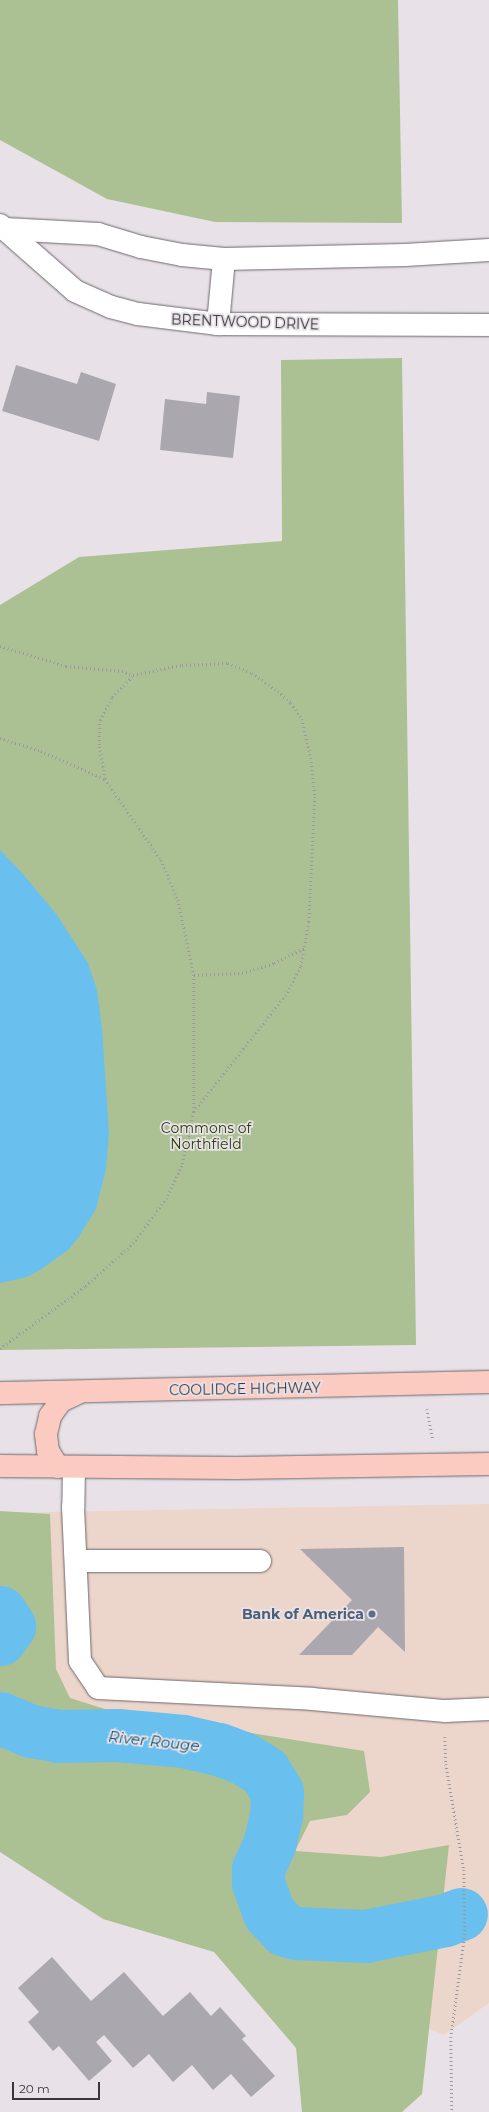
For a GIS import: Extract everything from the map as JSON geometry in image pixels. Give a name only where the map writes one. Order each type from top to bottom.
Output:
[{"type":"main road","name":"COOLIDGE HIGHWAY","points":[[0,1393],[489,1382]]},
{"type":"main road","points":[[66,1467],[48,1451],[46,1434],[50,1416],[61,1401],[80,1392]]},
{"type":"main road","points":[[0,1466],[66,1467],[489,1464]]},
{"type":"street","name":"BRENTWOOD DRIVE","points":[[2,231],[98,234],[182,255],[224,259],[405,255],[489,250]]},
{"type":"street","name":"BRENTWOOD DRIVE","points":[[2,231],[75,291],[138,314],[218,324],[489,325]]},
{"type":"street","points":[[218,324],[224,259]]},
{"type":"street","points":[[66,1467],[76,1562],[80,1661],[98,1688],[312,1699],[445,1711],[489,1709]]},
{"type":"street","points":[[76,1562],[260,1561]]},
{"type":"path","points":[[0,646],[66,666],[122,671],[134,675],[182,665],[228,663],[252,672],[278,691],[291,703],[302,719],[311,758],[315,797],[309,922],[301,967],[286,995],[194,1112]]},
{"type":"path","points":[[0,1349],[85,1287],[134,1243],[167,1198],[179,1172],[194,1112],[194,975],[178,900],[161,860],[105,779],[99,745],[100,720],[112,697],[134,675]]},
{"type":"path","points":[[0,738],[41,751],[105,779]]},
{"type":"path","points":[[194,975],[242,973],[274,963],[305,948]]},
{"type":"path","points":[[426,1405],[433,1440]]},
{"type":"path","points":[[445,1735],[446,1764],[464,1870],[465,1934],[451,2037],[452,2112]]},
{"type":"shaded area","points":[[489,1504],[489,2003],[444,2035],[0,1841],[0,1513]]},
{"type":"green space","points":[[0,0],[398,0],[402,223],[215,222],[107,199],[0,140]]},
{"type":"green space","name":"Commons of Northfield","points":[[402,358],[416,1345],[0,1350],[0,605],[79,557],[282,541],[281,360]]},
{"type":"green space","points":[[0,1511],[50,1514],[56,1669],[70,1698],[108,1710],[364,1751],[370,1792],[347,1815],[310,1821],[295,1851],[381,1857],[449,1845],[422,2094],[402,2112],[302,2112],[296,2048],[214,1952],[103,1919],[0,1852]]},
{"type":"water","points":[[0,850],[23,874],[57,915],[88,963],[97,990],[102,1029],[109,1133],[106,1169],[96,1209],[78,1238],[68,1250],[40,1270],[27,1277],[0,1283]]},
{"type":"building","points":[[16,365],[77,384],[81,372],[116,384],[99,441],[2,411]]},
{"type":"building","points":[[207,392],[240,396],[233,458],[160,450],[165,399],[206,404]]},
{"type":"building","name":"Bank of America","points":[[404,1547],[405,1652],[378,1627],[352,1655],[299,1655],[352,1600],[300,1549]]},
{"type":"building","points":[[52,1957],[91,2001],[124,1972],[163,2016],[190,1992],[211,2016],[220,2007],[246,2036],[242,2039],[275,2076],[251,2097],[231,2074],[213,2090],[192,2065],[173,2082],[149,2054],[133,2068],[104,2035],[96,2042],[112,2061],[89,2081],[59,2046],[53,2051],[28,2022],[39,2012],[18,1988]]},
{"type":"waterway","name":"River Rouge","points":[[0,1612],[9,1626],[0,1639]]},
{"type":"waterway","name":"River Rouge","points":[[0,1718],[31,1731],[59,1736],[117,1735],[183,1741],[219,1749],[243,1758],[265,1772],[277,1792],[276,1815],[270,1842],[258,1869],[258,1883],[269,1913],[285,1930],[296,1933],[365,1936],[445,1920],[461,1914]]},
{"type":"place","name":"Bank of America","points":[[372,1614]]}]
